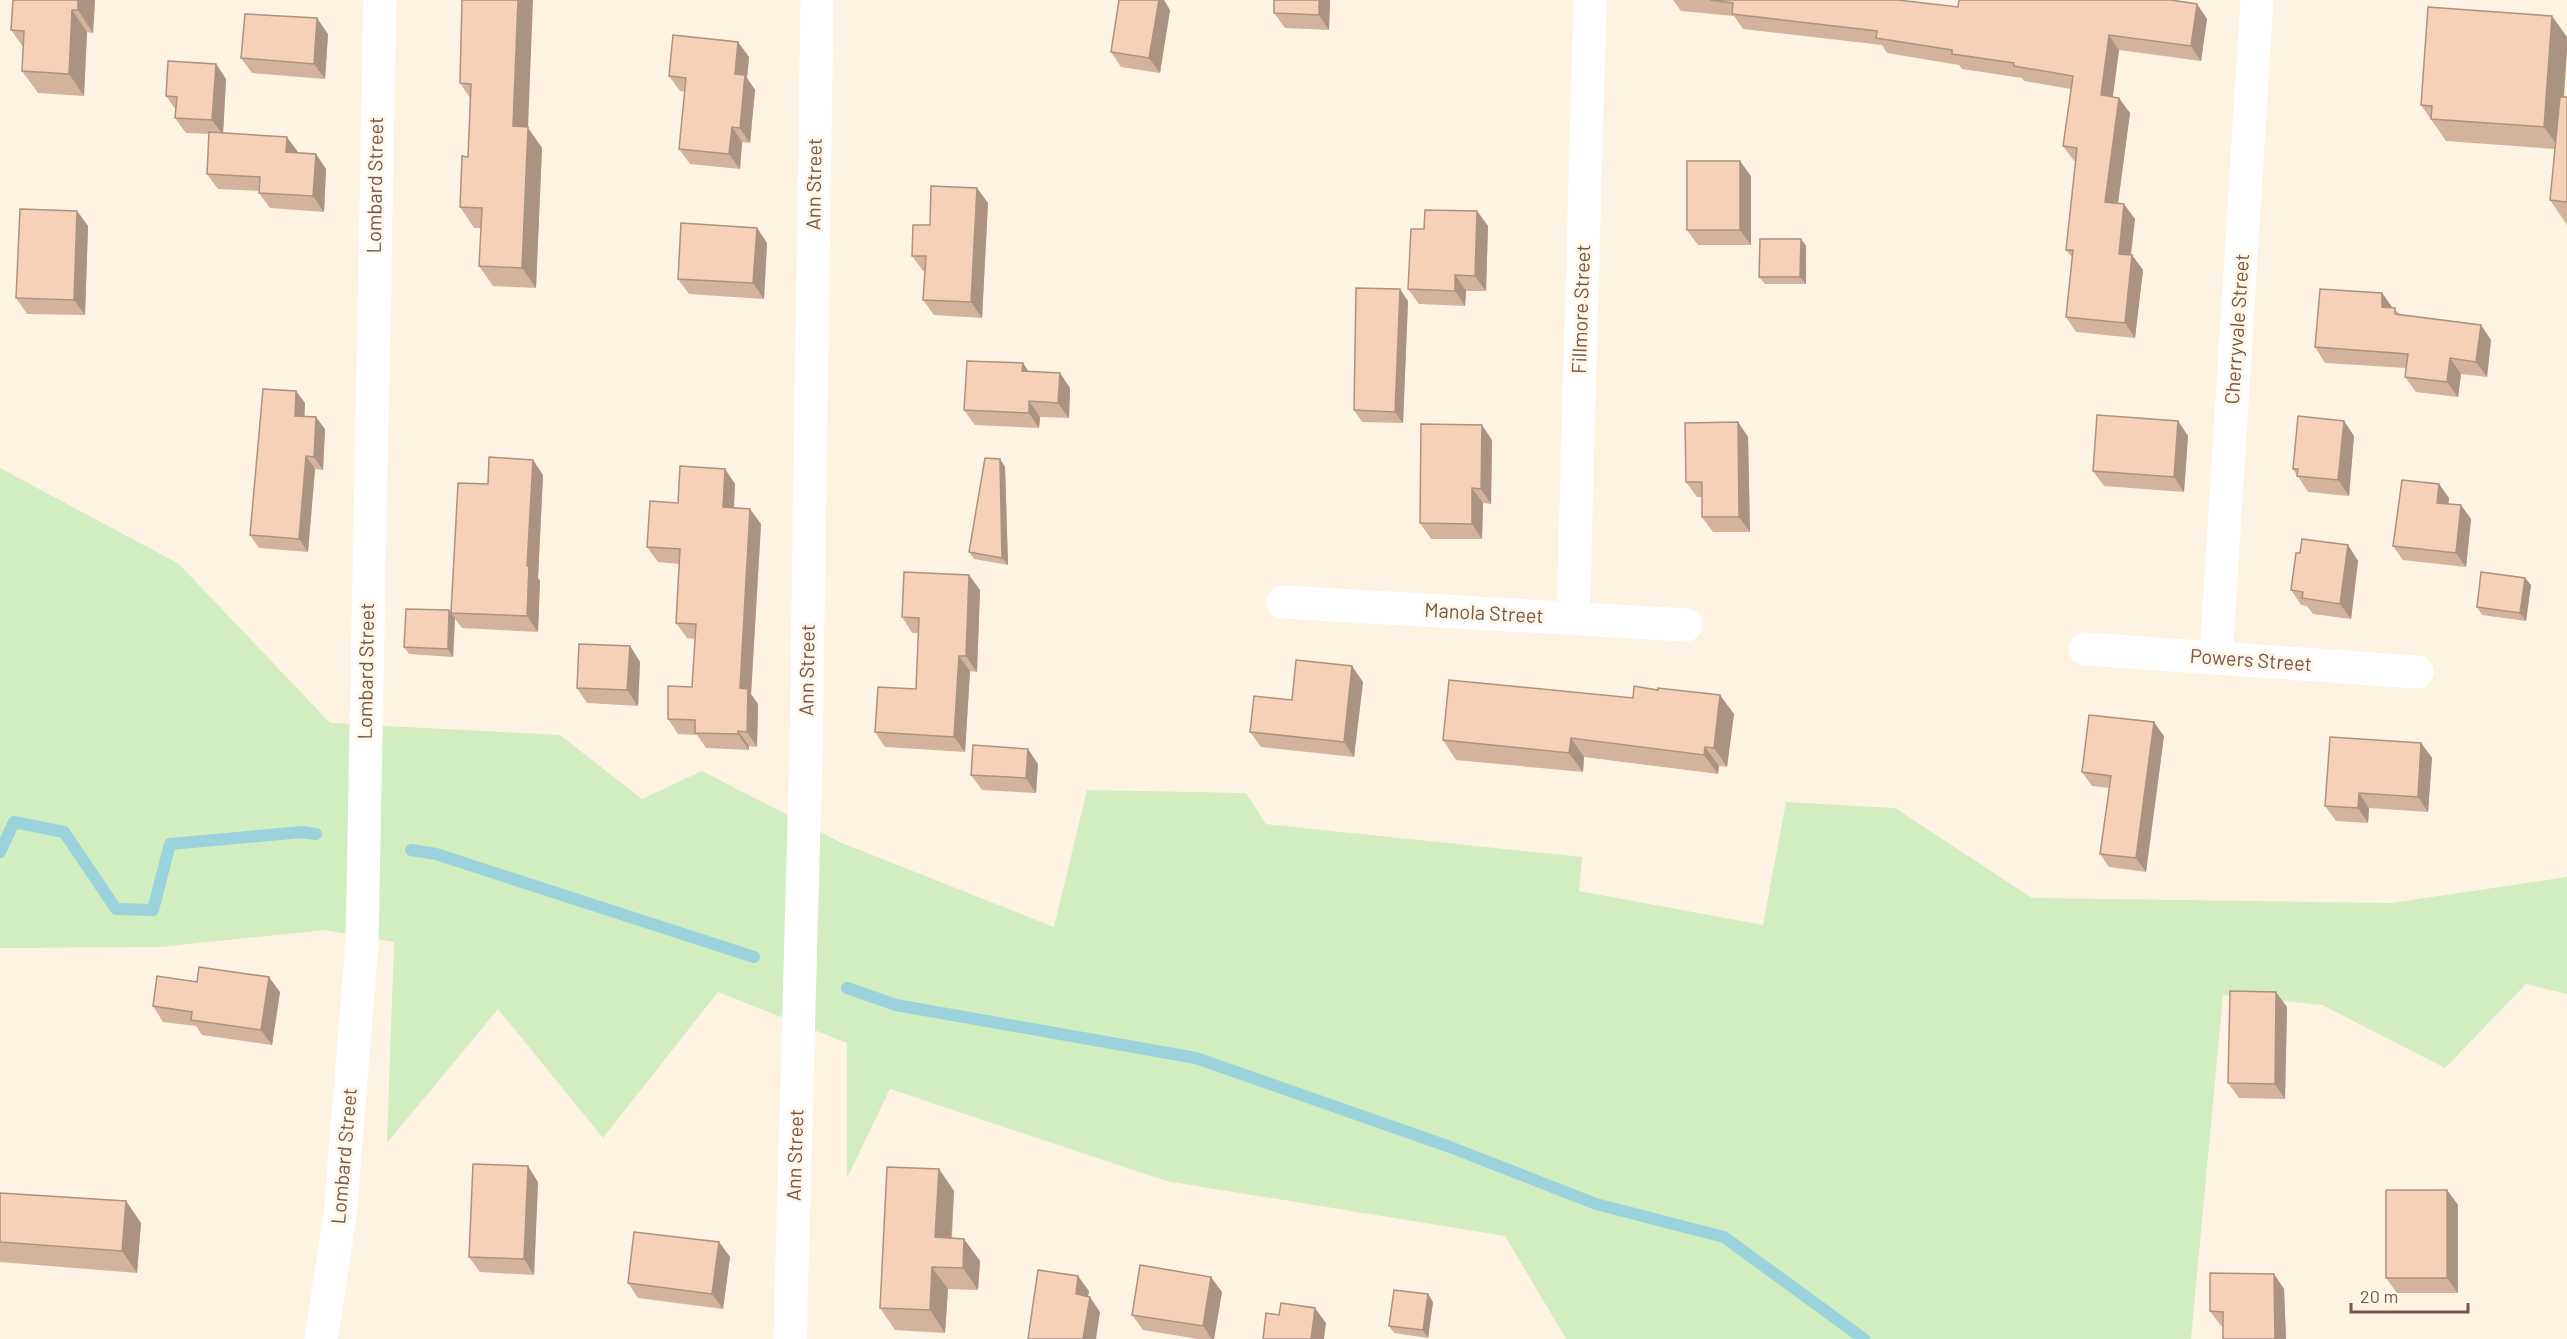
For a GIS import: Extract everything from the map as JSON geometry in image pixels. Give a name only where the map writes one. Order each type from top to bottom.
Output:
[{"type":"street","name":"Lombard Street","points":[[321,1339],[340,1216],[362,942],[380,0]]},
{"type":"street","name":"Ann Street","points":[[790,1339],[806,750],[817,0]]},
{"type":"street","name":"Fillmore Street","points":[[1573,619],[1590,0]]},
{"type":"street","name":"Cherryvale Street","points":[[2216,658],[2257,0]]},
{"type":"street","name":"Manola Street","points":[[1283,602],[1686,625]]},
{"type":"street","name":"Powers Street","points":[[2085,649],[2417,672]]},
{"type":"green space","points":[[0,468],[179,564],[330,723],[560,735],[642,799],[702,771],[842,843],[1054,927],[1087,790],[1246,793],[1266,824],[1582,857],[1579,891],[1763,925],[1786,802],[1895,808],[2032,898],[2391,903],[2567,877],[2567,994],[2526,984],[2445,1068],[2322,1005],[2223,995],[2191,1339],[1566,1339],[1505,1236],[1166,1181],[890,1089],[847,1178],[847,1043],[718,992],[603,1138],[498,1009],[387,1143],[394,942],[325,930],[160,947],[0,948]]},
{"type":"building","points":[[13,0],[78,0],[78,10],[72,10],[69,74],[22,71],[24,31],[11,30]]},
{"type":"building","points":[[462,0],[518,0],[513,126],[528,127],[522,268],[479,266],[482,208],[460,207],[462,156],[468,157],[471,84],[460,83]]},
{"type":"building","points":[[1119,0],[1159,0],[1149,58],[1111,52]]},
{"type":"building","points":[[1274,0],[1319,0],[1319,15],[1274,13]]},
{"type":"building","points":[[1710,0],[1898,0],[1958,7],[1959,0],[2171,0],[2197,4],[2191,46],[2109,35],[2101,95],[2119,98],[2105,202],[2124,204],[2119,254],[2132,255],[2125,323],[2066,317],[2073,250],[2066,250],[2077,148],[2063,146],[2073,76],[2014,66],[2014,63],[1952,54],[1952,50],[1876,38],[1877,31],[1732,14],[1733,3]]},
{"type":"building","points":[[2428,7],[2552,16],[2544,127],[2431,119],[2432,106],[2421,105]]},
{"type":"building","points":[[245,14],[317,18],[314,64],[241,58]]},
{"type":"building","points":[[673,35],[738,42],[735,74],[745,75],[740,128],[732,127],[729,154],[679,149],[686,78],[669,76]]},
{"type":"building","points":[[168,61],[216,64],[212,120],[175,118],[177,97],[166,96]]},
{"type":"building","points":[[2560,97],[2567,97],[2567,202],[2550,200]]},
{"type":"building","points":[[209,132],[287,137],[286,152],[316,154],[313,196],[259,193],[260,177],[207,174]]},
{"type":"building","points":[[1687,161],[1740,161],[1740,230],[1687,230]]},
{"type":"building","points":[[931,186],[977,188],[971,302],[923,300],[926,256],[912,256],[913,225],[930,225]]},
{"type":"building","points":[[20,209],[77,211],[74,300],[16,298]]},
{"type":"building","points":[[1425,210],[1477,211],[1475,276],[1455,275],[1455,291],[1408,289],[1411,229],[1424,229]]},
{"type":"building","points":[[681,223],[757,228],[753,283],[678,279]]},
{"type":"building","points":[[1760,239],[1801,239],[1800,277],[1759,277]]},
{"type":"building","points":[[1356,288],[1400,289],[1395,412],[1354,410]]},
{"type":"building","points":[[2320,289],[2382,293],[2382,307],[2395,308],[2395,314],[2481,325],[2476,362],[2450,358],[2447,382],[2405,377],[2408,354],[2315,347]]},
{"type":"building","points":[[967,361],[1023,363],[1022,371],[1060,373],[1058,403],[1029,401],[1029,413],[964,410]]},
{"type":"building","points":[[263,389],[296,391],[295,416],[316,417],[314,457],[306,456],[299,539],[250,535]]},
{"type":"building","points":[[2097,415],[2178,421],[2174,477],[2093,471]]},
{"type":"building","points":[[2298,416],[2344,421],[2338,480],[2297,476],[2298,469],[2293,469]]},
{"type":"building","points":[[1738,422],[1739,517],[1702,517],[1702,482],[1686,482],[1685,423]]},
{"type":"building","points":[[1421,424],[1482,425],[1481,489],[1472,488],[1472,524],[1420,523]]},
{"type":"building","points":[[489,457],[533,460],[527,566],[529,566],[527,616],[451,613],[458,483],[488,484]]},
{"type":"building","points":[[985,458],[1000,459],[1002,558],[969,552]]},
{"type":"building","points":[[680,466],[725,469],[723,507],[750,509],[740,688],[748,689],[747,732],[738,731],[738,734],[695,733],[695,720],[668,719],[668,686],[692,687],[696,624],[676,623],[680,549],[647,547],[650,501],[678,503]]},
{"type":"building","points":[[2402,480],[2439,484],[2437,503],[2461,505],[2456,553],[2393,546]]},
{"type":"building","points":[[2302,539],[2348,545],[2340,604],[2302,598],[2303,592],[2291,590],[2296,553],[2300,553]]},
{"type":"building","points":[[904,572],[969,575],[966,656],[959,656],[954,737],[875,732],[878,687],[916,689],[919,618],[902,617]]},
{"type":"building","points":[[2481,572],[2525,578],[2520,613],[2477,607]]},
{"type":"building","points":[[406,609],[449,610],[448,649],[404,647]]},
{"type":"building","points":[[579,644],[630,646],[627,690],[577,688]]},
{"type":"building","points":[[1296,660],[1352,666],[1344,742],[1250,732],[1254,696],[1292,700]]},
{"type":"building","points":[[1449,680],[1633,698],[1634,686],[1720,695],[1714,748],[1705,747],[1704,755],[1571,738],[1569,753],[1443,740]]},
{"type":"building","points":[[2089,715],[2154,722],[2136,858],[2100,854],[2111,776],[2082,772]]},
{"type":"building","points":[[2330,737],[2421,743],[2418,797],[2359,793],[2358,808],[2325,806]]},
{"type":"building","points":[[973,745],[1028,749],[1026,778],[971,775]]},
{"type":"building","points":[[199,967],[269,977],[261,1030],[191,1020],[192,1012],[153,1006],[157,976],[197,982]]},
{"type":"building","points":[[2230,991],[2276,992],[2275,1084],[2228,1083]]},
{"type":"building","points":[[473,1164],[528,1166],[524,1259],[469,1257]]},
{"type":"building","points":[[887,1167],[939,1169],[935,1237],[964,1239],[963,1268],[932,1267],[930,1310],[880,1308]]},
{"type":"building","points":[[2386,1190],[2447,1190],[2447,1278],[2386,1278]]},
{"type":"building","points":[[0,1193],[126,1201],[122,1251],[0,1242]]},
{"type":"building","points":[[634,1232],[719,1242],[712,1294],[628,1283]]},
{"type":"building","points":[[1140,1265],[1211,1277],[1203,1326],[1132,1315]]},
{"type":"building","points":[[1038,1270],[1078,1276],[1076,1294],[1090,1297],[1083,1339],[1028,1339]]},
{"type":"building","points":[[2210,1273],[2274,1274],[2275,1339],[2223,1339],[2223,1312],[2210,1311]]},
{"type":"building","points":[[1394,1290],[1428,1294],[1423,1330],[1389,1326]]},
{"type":"building","points":[[1281,1303],[1315,1308],[1311,1339],[1263,1339],[1266,1313],[1279,1315]]},
{"type":"waterway","points":[[0,852],[14,822],[64,832],[116,909],[153,910],[170,844],[302,832],[316,834]]},
{"type":"waterway","points":[[411,850],[436,854],[754,957]]},
{"type":"waterway","points":[[847,988],[896,1005],[1196,1058],[1450,1147],[1596,1204],[1724,1237],[1864,1339]]}]
